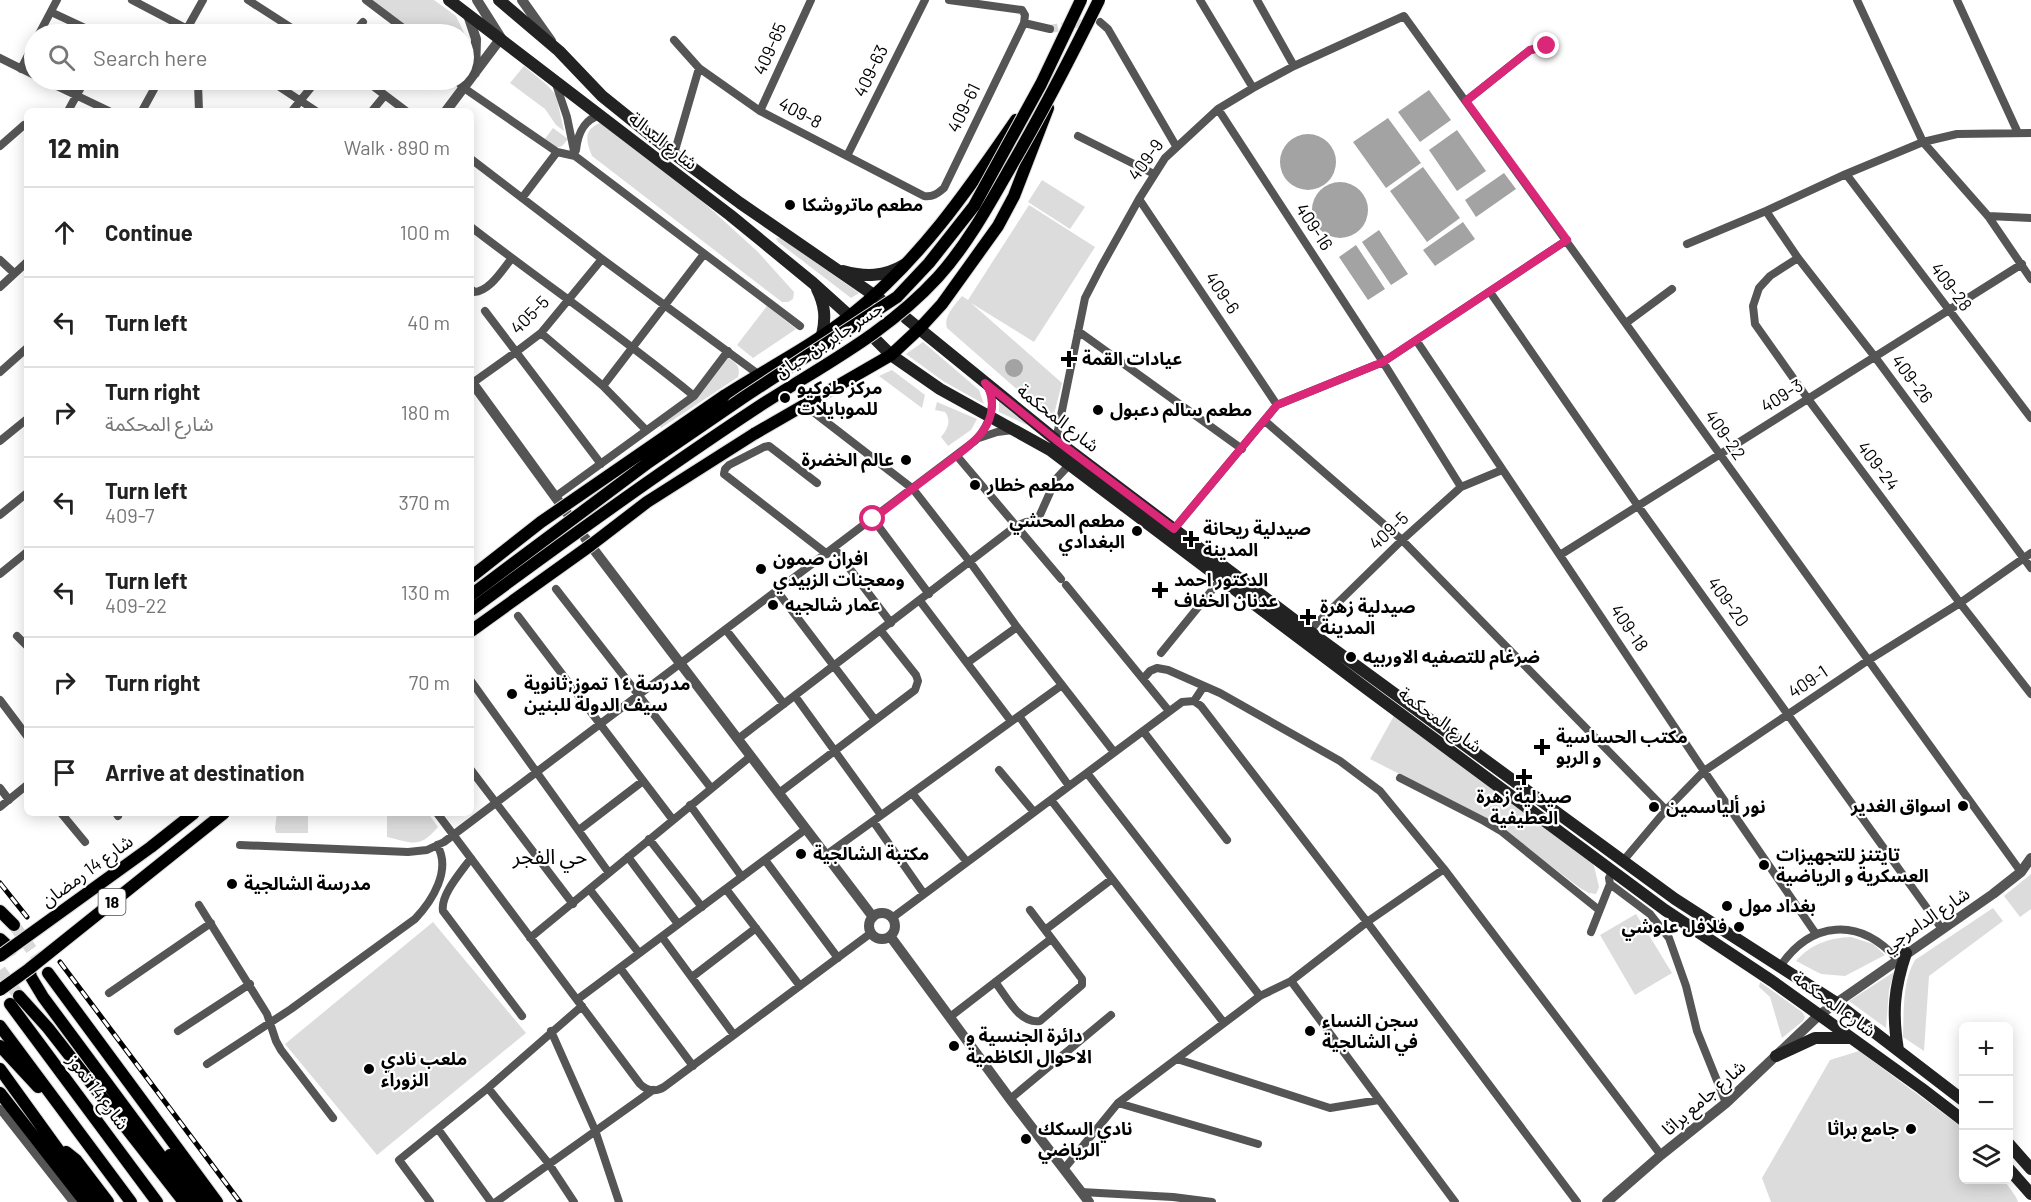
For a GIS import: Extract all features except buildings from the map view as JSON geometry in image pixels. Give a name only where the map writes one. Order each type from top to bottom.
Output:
[{"type":"main road","name":"شارع البدالة","points":[[449,0],[730,214],[852,318]]},
{"type":"main road","name":"شارع البدالة","points":[[499,0],[559,51],[602,96],[674,154],[740,203],[878,298]]},
{"type":"main road","name":"جسر جابر بن حيان","points":[[474,593],[649,462],[897,297],[929,263],[974,206],[1041,84],[1081,0]]},
{"type":"main road","name":"جسر جابر بن حيان","points":[[474,608],[657,475],[858,344],[908,308],[940,275],[978,224],[1055,88],[1099,0]]},
{"type":"main road","points":[[474,575],[551,515],[724,396],[852,318],[878,298],[945,220],[1041,84]]},
{"type":"main road","points":[[474,629],[647,502],[803,404],[891,355],[942,304],[987,243],[1014,196],[1055,88]]},
{"type":"main road","points":[[834,269],[870,276],[883,274],[905,265]]},
{"type":"main road","points":[[813,283],[823,303],[825,314],[822,335]]},
{"type":"main road","name":"شارع المحكمة","points":[[906,318],[1056,440],[1309,631],[1675,899],[1834,1002],[1959,1097]]},
{"type":"main road","name":"شارع المحكمة","points":[[876,340],[891,355],[940,389],[1050,450],[1665,910],[1819,1015],[1959,1117]]},
{"type":"main road","name":"شارع 14 رمضان","points":[[0,956],[190,816]]},
{"type":"main road","name":"شارع 14 رمضان","points":[[0,990],[220,816]]},
{"type":"main road","points":[[0,911],[14,925]]},
{"type":"main road","points":[[0,939],[11,949]]},
{"type":"main road","points":[[1898,1050],[1894,1025],[1894,1001],[1902,956]]},
{"type":"main road","points":[[29,969],[43,997],[195,1202]]},
{"type":"main road","points":[[48,973],[217,1202]]},
{"type":"main road","name":"شارع 14 تموز","points":[[157,1202],[14,1000],[48,1028],[184,1202]]},
{"type":"main road","points":[[0,1026],[131,1202]]},
{"type":"main road","points":[[1776,1056],[1815,1038],[1851,1038]]},
{"type":"main road","points":[[0,1046],[27,1077],[51,1096]]},
{"type":"main road","points":[[0,1070],[96,1202]]},
{"type":"main road","points":[[0,1093],[86,1202]]},
{"type":"main road","points":[[123,1103],[142,1118],[206,1202]]},
{"type":"main road","points":[[57,1148],[76,1160],[108,1202]]},
{"type":"main road","points":[[2013,1149],[2031,1169]]},
{"type":"main road","points":[[2013,1174],[2031,1194]]},
{"type":"street","points":[[44,24],[57,0]]},
{"type":"street","points":[[132,0],[172,24]]},
{"type":"street","points":[[190,24],[204,0]]},
{"type":"street","points":[[248,0],[285,24]]},
{"type":"street","points":[[366,0],[398,24]]},
{"type":"street","points":[[475,73],[501,38],[477,0]]},
{"type":"street","points":[[522,0],[559,51]]},
{"type":"street","name":"409-65","points":[[760,111],[811,0]]},
{"type":"street","name":"409-63","points":[[847,156],[925,0]]},
{"type":"street","points":[[949,0],[1022,10],[1025,15],[1024,23],[1050,29]]},
{"type":"street","points":[[1200,0],[1253,87]]},
{"type":"street","points":[[1257,0],[1294,66]]},
{"type":"street","points":[[1857,0],[1923,142],[1988,216],[2031,279]]},
{"type":"street","points":[[1957,0],[2018,133]]},
{"type":"street","points":[[51,12],[77,24]]},
{"type":"street","points":[[467,14],[471,24]]},
{"type":"street","name":"409-9","points":[[1056,440],[1085,298],[1164,158],[1218,109],[1253,87],[1404,16]]},
{"type":"street","name":"409-22","points":[[1404,16],[1567,240],[1867,662],[2021,872]]},
{"type":"street","points":[[1100,22],[1108,29],[1176,146]]},
{"type":"street","name":"409-61","points":[[924,196],[937,194],[944,188],[1024,23]]},
{"type":"street","points":[[474,33],[476,39],[475,73]]},
{"type":"street","name":"409-8","points":[[674,40],[699,69],[760,111],[924,196]]},
{"type":"street","points":[[1466,101],[1530,50],[1547,46]]},
{"type":"street","points":[[0,58],[24,70]]},
{"type":"street","points":[[21,69],[24,63]]},
{"type":"street","points":[[674,154],[699,69]]},
{"type":"street","points":[[555,81],[567,117],[575,156]]},
{"type":"street","points":[[65,90],[103,108]]},
{"type":"street","points":[[70,108],[79,90]]},
{"type":"street","points":[[144,108],[154,90]]},
{"type":"street","points":[[198,90],[199,108]]},
{"type":"street","points":[[285,90],[312,108]]},
{"type":"street","points":[[294,108],[309,90]]},
{"type":"street","points":[[378,90],[402,108]]},
{"type":"street","points":[[448,108],[457,90]]},
{"type":"street","points":[[469,90],[557,152],[575,156],[800,326]]},
{"type":"street","points":[[374,108],[385,95]]},
{"type":"street","name":"409-16","points":[[1218,109],[1383,362],[1461,487]]},
{"type":"street","points":[[575,156],[582,128],[593,117],[602,115]]},
{"type":"street","points":[[0,146],[24,125]]},
{"type":"street","points":[[1687,244],[1923,142],[1957,134],[2031,133]]},
{"type":"street","points":[[1078,136],[1154,174]]},
{"type":"street","points":[[522,198],[557,152]]},
{"type":"street","points":[[474,161],[758,374]]},
{"type":"street","name":"409-28","points":[[1846,174],[2031,418]]},
{"type":"street","name":"409-6","points":[[1139,199],[1277,405]]},
{"type":"street","name":"409-26","points":[[1766,211],[1798,258],[2028,555],[2031,568]]},
{"type":"street","points":[[1988,216],[2031,218]]},
{"type":"street","points":[[474,229],[567,301],[633,346],[694,396]]},
{"type":"street","points":[[1174,529],[1277,405],[1383,362],[1567,240]]},
{"type":"street","points":[[603,386],[704,254]]},
{"type":"street","points":[[474,292],[487,287],[512,258]]},
{"type":"street","name":"409-24","points":[[1798,258],[1770,276],[1759,288],[1753,306],[1755,324],[1960,603],[2031,694]]},
{"type":"street","name":"405-5","points":[[474,380],[541,333],[602,259]]},
{"type":"street","points":[[0,260],[15,273]]},
{"type":"street","name":"409-3","points":[[1560,555],[2022,264]]},
{"type":"street","points":[[0,287],[24,265]]},
{"type":"street","points":[[1626,323],[1672,289]]},
{"type":"street","name":"409-20","points":[[1490,292],[1638,506],[1942,928]]},
{"type":"street","points":[[485,311],[601,464]]},
{"type":"street","points":[[1078,331],[1242,449]]},
{"type":"street","points":[[541,333],[603,386],[646,430]]},
{"type":"street","name":"409-18","points":[[1416,340],[1704,771],[1816,934]]},
{"type":"street","points":[[0,372],[24,351]]},
{"type":"street","points":[[555,497],[694,396],[728,351]]},
{"type":"street","points":[[240,845],[408,852],[420,851],[437,845],[454,835],[976,440],[990,415],[992,399],[985,383]]},
{"type":"street","points":[[474,386],[567,513]]},
{"type":"street","points":[[803,404],[913,489],[1114,752]]},
{"type":"street","points":[[0,441],[24,421]]},
{"type":"street","points":[[1265,421],[1402,540],[1666,810]]},
{"type":"street","points":[[976,440],[997,432],[1015,430]]},
{"type":"street","points":[[818,483],[769,446],[729,465],[724,474],[830,551],[891,623]]},
{"type":"street","points":[[957,456],[1170,711]]},
{"type":"street","points":[[738,739],[1016,526],[1034,521],[1039,517],[1056,479],[1069,465]]},
{"type":"street","name":"409-5","points":[[1309,631],[1402,540],[1461,487],[1502,470]]},
{"type":"street","points":[[0,515],[24,495]]},
{"type":"street","points":[[873,519],[929,594]]},
{"type":"street","points":[[585,538],[873,917]]},
{"type":"street","points":[[0,574],[24,554]]},
{"type":"street","name":"409-1","points":[[1623,861],[1666,810],[1704,771],[1960,603],[2028,555]]},
{"type":"street","points":[[1161,653],[1221,579]]},
{"type":"street","points":[[556,589],[711,788]]},
{"type":"street","points":[[777,591],[875,720]]},
{"type":"street","points":[[920,601],[967,663],[1069,786]]},
{"type":"street","points":[[518,616],[673,820]]},
{"type":"street","points":[[967,663],[1017,627]]},
{"type":"street","points":[[726,630],[784,704]]},
{"type":"street","points":[[779,793],[915,690],[918,681],[916,675],[881,631]]},
{"type":"street","points":[[18,636],[24,643]]},
{"type":"street","points":[[1143,679],[1150,671],[1157,668],[1168,670],[1220,693],[1340,762],[1380,791],[1444,868],[1661,1155]]},
{"type":"street","points":[[474,685],[609,873]]},
{"type":"street","points":[[826,855],[1062,685]]},
{"type":"street","points":[[1194,701],[1204,686]]},
{"type":"street","points":[[795,696],[881,815]]},
{"type":"street","points":[[0,700],[24,732]]},
{"type":"street","points":[[892,918],[1182,702],[1194,701],[1201,706],[1367,922],[1577,1202]]},
{"type":"street","points":[[1143,731],[1227,840]]},
{"type":"street","points":[[530,938],[751,756]]},
{"type":"street","points":[[999,770],[1034,812]]},
{"type":"street","points":[[1087,772],[1260,996]]},
{"type":"street","points":[[474,774],[573,904]]},
{"type":"street","points":[[1400,778],[1501,831],[1599,910]]},
{"type":"street","points":[[579,831],[643,781]]},
{"type":"street","points":[[0,788],[9,800]]},
{"type":"street","points":[[0,807],[24,788]]},
{"type":"street","points":[[912,793],[967,862]]},
{"type":"street","points":[[1051,800],[1224,1023]]},
{"type":"street","points":[[690,805],[742,876]]},
{"type":"street","points":[[63,816],[85,842]]},
{"type":"street","points":[[439,816],[640,1084],[646,1089],[653,1090]]},
{"type":"street","points":[[873,821],[924,894]]},
{"type":"street","points":[[430,1202],[399,1160],[488,1088],[620,968],[806,829]]},
{"type":"street","points":[[649,839],[702,907]]},
{"type":"street","points":[[207,1064],[271,1022],[415,919],[429,902],[441,874],[443,859],[437,845]]},
{"type":"street","points":[[628,857],[678,924]]},
{"type":"street","points":[[471,858],[444,897],[443,911],[522,1016]]},
{"type":"street","name":"شارع الدامرجي","points":[[1819,1015],[1834,1002],[1993,894],[2021,872],[2031,858]]},
{"type":"street","points":[[765,860],[838,958]]},
{"type":"street","points":[[1064,1169],[1118,1103],[1260,996],[1291,981],[1367,922],[1444,868]]},
{"type":"street","points":[[1591,932],[1610,884],[1609,878],[1613,870]]},
{"type":"street","points":[[1045,930],[1112,879]]},
{"type":"street","points":[[1610,884],[1650,914],[1669,938],[1686,986],[1697,1031],[1726,1103]]},
{"type":"street","points":[[726,889],[800,986]]},
{"type":"street","points":[[590,890],[639,953]]},
{"type":"street","points":[[199,905],[250,984],[271,1022],[281,1050],[333,1118]]},
{"type":"street","points":[[995,982],[1023,1018],[1032,1022],[1040,1021],[1082,986],[1082,979],[1030,910]]},
{"type":"street","points":[[883,913],[892,918],[895,928],[890,936],[879,939],[871,933],[869,926],[873,917],[883,913]]},
{"type":"street","points":[[109,993],[211,923]]},
{"type":"street","points":[[692,977],[756,928]]},
{"type":"street","points":[[1779,968],[1801,942],[1816,934],[1834,930],[1852,930],[1870,936],[1902,956]]},
{"type":"street","points":[[496,1202],[653,1090],[664,1087],[871,933]]},
{"type":"street","points":[[890,936],[1089,1202]]},
{"type":"street","points":[[662,937],[735,1035]]},
{"type":"street","points":[[950,1017],[1051,939]]},
{"type":"street","points":[[620,968],[693,1066]]},
{"type":"street","points":[[1291,981],[1455,1202]]},
{"type":"street","points":[[178,1031],[250,984]]},
{"type":"street","points":[[1010,1099],[1111,1015]]},
{"type":"street","name":"شارع جامع براثا","points":[[1607,1202],[1726,1103],[1819,1015]]},
{"type":"street","points":[[551,1031],[596,1130],[619,1202]]},
{"type":"street","points":[[1177,1059],[1330,1108],[1379,1100]]},
{"type":"street","points":[[488,1088],[549,1164],[574,1202]]},
{"type":"street","points":[[1118,1103],[1258,1144]]},
{"type":"street","points":[[0,1109],[73,1202]]},
{"type":"street","points":[[438,1129],[491,1202]]},
{"type":"street","points":[[1081,1192],[1173,1197],[1212,1202]]},
{"type":"shaded area","points":[[373,0],[434,0],[456,16],[460,24],[402,24]]},
{"type":"shaded area","points":[[524,66],[556,95],[564,131],[556,125],[545,109],[510,83]]},
{"type":"shaded area","points":[[1429,90],[1451,120],[1420,142],[1398,112]]},
{"type":"shaded area","points":[[1388,118],[1421,163],[1386,188],[1353,142]]},
{"type":"shaded area","points":[[600,123],[703,202],[758,252],[794,292],[793,299],[782,302],[592,156],[587,136],[591,129]]},
{"type":"shaded area","points":[[553,128],[568,139],[562,146],[556,148],[544,140]]},
{"type":"shaded area","points":[[1457,130],[1486,171],[1457,191],[1429,150]]},
{"type":"shaded area","points":[[1308,134],[1323,139],[1331,147],[1336,162],[1331,177],[1323,185],[1308,190],[1293,185],[1285,177],[1280,162],[1285,147],[1293,139]]},
{"type":"shaded area","points":[[1423,167],[1460,218],[1427,242],[1390,191]]},
{"type":"shaded area","points":[[1504,173],[1516,189],[1476,217],[1465,200]]},
{"type":"shaded area","points":[[1042,180],[1085,207],[1070,229],[1028,202]]},
{"type":"shaded area","points":[[1340,182],[1355,187],[1363,195],[1368,210],[1363,225],[1355,233],[1340,238],[1325,233],[1317,225],[1312,210],[1317,195],[1325,187]]},
{"type":"shaded area","points":[[1029,205],[1095,247],[1034,342],[971,303],[1062,383],[1051,419],[947,328],[946,324],[950,311],[962,296],[968,300]]},
{"type":"shaded area","points":[[1463,222],[1475,239],[1435,266],[1423,250]]},
{"type":"shaded area","points":[[1379,230],[1408,274],[1391,285],[1362,242]]},
{"type":"shaded area","points":[[776,238],[781,238],[859,293],[851,298],[778,242]]},
{"type":"shaded area","points":[[1356,245],[1385,289],[1368,300],[1339,257]]},
{"type":"shaded area","points":[[767,306],[796,329],[753,358],[737,345]]},
{"type":"shaded area","points":[[923,342],[979,390],[984,404],[943,381],[906,354]]},
{"type":"shaded area","points":[[727,357],[737,365],[738,377],[661,428],[659,424]]},
{"type":"shaded area","points":[[1010,359],[1018,359],[1023,364],[1021,375],[1010,377],[1005,372],[1005,364]]},
{"type":"shaded area","points":[[892,370],[925,395],[922,408],[879,376]]},
{"type":"shaded area","points":[[999,401],[1029,426],[999,412]]},
{"type":"shaded area","points":[[937,402],[977,419],[971,430],[948,446],[941,437],[947,428],[948,419],[945,412],[935,410]]},
{"type":"shaded area","points":[[1395,714],[1587,855],[1594,866],[1599,887],[1596,894],[1580,888],[1490,820],[1370,759]]},
{"type":"shaded area","points":[[277,816],[308,816],[308,833],[276,833]]},
{"type":"shaded area","points":[[387,816],[430,816],[438,827],[426,839],[415,843],[387,837]]},
{"type":"shaded area","points":[[2031,874],[2031,909],[2020,917],[2004,896]]},
{"type":"shaded area","points":[[1993,908],[2003,921],[1929,976],[1924,1051],[1903,1037],[1904,997],[1915,960]]},
{"type":"shaded area","points":[[1636,914],[1672,973],[1635,995],[1600,935]]},
{"type":"shaded area","points":[[433,922],[526,1033],[377,1155],[285,1044]]},
{"type":"shaded area","points":[[1851,937],[1873,944],[1885,955],[1845,976],[1821,974],[1796,961],[1808,950],[1821,943]]},
{"type":"shaded area","points":[[1894,972],[1889,990],[1886,1028],[1849,1001]]},
{"type":"shaded area","points":[[1760,982],[1802,1012],[1805,1017],[1782,1038],[1770,997],[1759,987]]},
{"type":"shaded area","points":[[1859,1051],[1959,1125],[1959,1184],[2007,1184],[2018,1202],[1771,1202],[1762,1178],[1830,1060]]},
{"type":"tunnel","points":[[1050,29],[1091,21]]},
{"type":"tunnel","points":[[14,925],[48,973]]},
{"type":"tunnel","points":[[0,970],[19,996]]},
{"type":"railway","points":[[0,883],[27,917]]},
{"type":"railway","points":[[60,962],[240,1202]]},
{"type":"place","name":"مطعم ماتروشكا","points":[[790,205]]},
{"type":"place","name":"عيادات القمة","points":[[1069,359]]},
{"type":"place","name":"مركز طوكيو للموبايلات","points":[[785,398]]},
{"type":"place","name":"مطعم سالم دعبول","points":[[1098,410]]},
{"type":"place","name":"عالم الخضرة","points":[[906,460]]},
{"type":"place","name":"مطعم خطار","points":[[975,485]]},
{"type":"place","name":"مطعم المحشي البغدادي","points":[[1137,531]]},
{"type":"place","name":"صيدلية ريحانة المدينة","points":[[1191,539]]},
{"type":"place","name":"افران صمون ومعجنات الزبيدي","points":[[761,569]]},
{"type":"place","name":"الدكتور احمد عدنان الخفاف","points":[[1160,590]]},
{"type":"place","name":"عمار شالجيه","points":[[773,605]]},
{"type":"place","name":"صيدلية زهرة المدينة","points":[[1308,617]]},
{"type":"place","name":"ضرغام للتصفيه الاوربيه","points":[[1351,657]]},
{"type":"place","name":"مدرسة ١٤ تموز;ثانوية سيف الدولة للبنين","points":[[512,694]]},
{"type":"place","name":"مكتب الحساسية و الربو","points":[[1542,747]]},
{"type":"place","name":"صيدلية زهرة العطيفية","points":[[1524,777]]},
{"type":"place","name":"اسواق الغدير","points":[[1963,806]]},
{"type":"place","name":"نور ألياسمين","points":[[1654,807]]},
{"type":"place","name":"مكتبة الشالجية","points":[[801,854]]},
{"type":"place","name":"تايتنز للتجهيزات العسكرية و الرياضية","points":[[1764,865]]},
{"type":"place","name":"مدرسة الشالجية","points":[[232,884]]},
{"type":"place","name":"بغداد مول","points":[[1727,906]]},
{"type":"place","name":"فلافل علوشي","points":[[1739,927]]},
{"type":"place","name":"سجن النساء في الشالجية","points":[[1310,1031]]},
{"type":"place","name":"دائرة الجنسية و الاحوال الكاظمية","points":[[954,1046]]},
{"type":"place","name":"ملعب نادي الزوراء","points":[[369,1069]]},
{"type":"place","name":"جامع براثا","points":[[1911,1129]]},
{"type":"place","name":"نادي السكك الرياضي","points":[[1026,1139]]},
{"type":"district","name":"حي الفجر","points":[[550,857]]},
{"type":"route","points":[[873,519],[976,440],[986,425],[992,404],[991,393],[985,383],[1174,529],[1277,405],[1383,362],[1567,240],[1466,101],[1530,50],[1547,46]]}]
